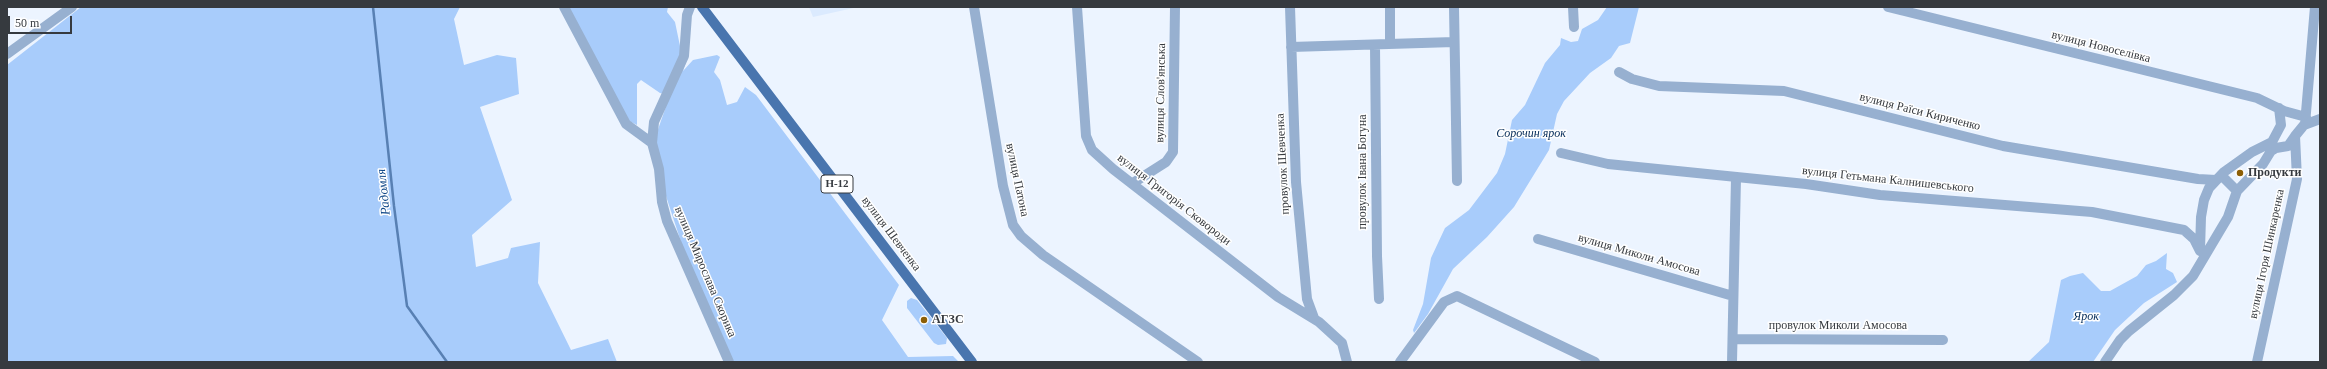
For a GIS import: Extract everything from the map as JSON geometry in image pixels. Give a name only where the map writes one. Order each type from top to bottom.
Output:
[{"type":"main road","name":"вулиця Шевченка","points":[[702,7],[972,362]]},
{"type":"street","points":[[7,54],[72,7]]},
{"type":"street","points":[[564,7],[626,124],[652,143]]},
{"type":"street","name":"вулиця Мирослава Скорика","points":[[690,7],[687,15],[684,56],[654,122],[652,143],[659,169],[662,202],[668,221],[729,362]]},
{"type":"street","name":"вулиця Патона","points":[[974,7],[1001,172],[1013,225],[1024,239],[1043,255],[1198,362]]},
{"type":"street","name":"вулиця Григорія Сковороди","points":[[1077,7],[1086,140],[1100,159],[1133,183],[1278,297],[1314,318],[1342,343],[1347,362]]},
{"type":"street","name":"вулиця Слов'янська","points":[[1133,183],[1166,162],[1173,152],[1175,7]]},
{"type":"street","name":"провулок Шевченка","points":[[1290,7],[1296,182],[1307,299],[1314,318]]},
{"type":"street","points":[[1390,7],[1390,43]]},
{"type":"street","points":[[1454,7],[1457,181]]},
{"type":"street","points":[[1574,7],[1574,27]]},
{"type":"street","name":"вулиця Новоселівка","points":[[1888,7],[2257,98],[2306,120]]},
{"type":"street","points":[[2105,362],[2120,340],[2186,284],[2198,268],[2228,217],[2237,191],[2276,148],[2288,146],[2306,120],[2316,7]]},
{"type":"street","points":[[1291,47],[1454,42]]},
{"type":"street","name":"провулок Івана Богуна","points":[[1375,45],[1377,256],[1379,299]]},
{"type":"street","name":"вулиця Раїси Кириченко","points":[[1619,72],[1632,79],[1659,86],[1784,91],[2003,146],[2198,179],[2218,178]]},
{"type":"street","points":[[2267,157],[2272,142],[2281,125],[2278,108]]},
{"type":"street","points":[[2306,120],[2320,118]]},
{"type":"street","name":"вулиця Ігоря Шинкаренка","points":[[2257,362],[2297,179],[2295,136]]},
{"type":"street","points":[[2198,268],[2204,200],[2218,178],[2252,152],[2272,142]]},
{"type":"street","name":"вулиця Гетьмана Калнишевського","points":[[1561,153],[1608,164],[1880,195],[2092,212],[2184,230],[2194,239],[2200,252]]},
{"type":"street","points":[[1732,362],[1732,296],[1736,178]]},
{"type":"street","points":[[2218,178],[2237,191]]},
{"type":"street","name":"вулиця Миколи Амосова","points":[[1538,239],[1732,296]]},
{"type":"street","points":[[1400,362],[1444,302],[1457,296],[1595,362]]},
{"type":"street","name":"провулок Миколи Амосова","points":[[1733,339],[1943,340]]},
{"type":"street","points":[[1395,362],[1411,346]]},
{"type":"shaded area","points":[[809,7],[858,7],[813,17]]},
{"type":"green space","points":[[81,7],[460,7],[454,19],[464,65],[497,55],[516,58],[519,94],[480,107],[512,200],[472,235],[476,267],[508,258],[511,248],[540,242],[538,283],[571,350],[608,339],[617,362],[7,362],[7,65]]},
{"type":"green space","points":[[568,7],[668,7],[667,12],[675,22],[680,46],[687,59],[683,71],[693,60],[717,55],[720,57],[714,72],[720,80],[727,105],[737,102],[745,87],[756,95],[899,285],[882,320],[908,357],[953,356],[959,362],[733,362],[683,248],[666,196],[655,138],[670,95],[660,93],[641,80],[637,84],[637,125],[627,120]]},
{"type":"green space","name":"Сорочин ярок","points":[[1607,7],[1639,7],[1630,43],[1619,46],[1611,58],[1590,73],[1564,101],[1557,114],[1549,150],[1514,207],[1487,237],[1453,269],[1428,314],[1414,333],[1413,330],[1423,304],[1431,258],[1445,228],[1469,210],[1497,173],[1505,154],[1512,120],[1525,105],[1545,63],[1560,45],[1561,38],[1571,42],[1578,41],[1582,29],[1598,20]]},
{"type":"green space","name":"Ярок","points":[[2167,253],[2166,269],[2173,273],[2177,282],[2144,303],[2115,330],[2093,362],[2028,362],[2049,342],[2061,280],[2083,273],[2101,291],[2110,291],[2137,276],[2146,265],[2156,261]]},
{"type":"green space","points":[[911,298],[917,300],[947,338],[946,344],[938,345],[934,343],[907,308],[907,301]]},
{"type":"waterway","name":"Радомля","points":[[373,7],[394,206],[407,306],[447,362]]},
{"type":"place","name":"Продукти","points":[[2240,173]]},
{"type":"place","name":"АГЗС","points":[[924,320]]}]
